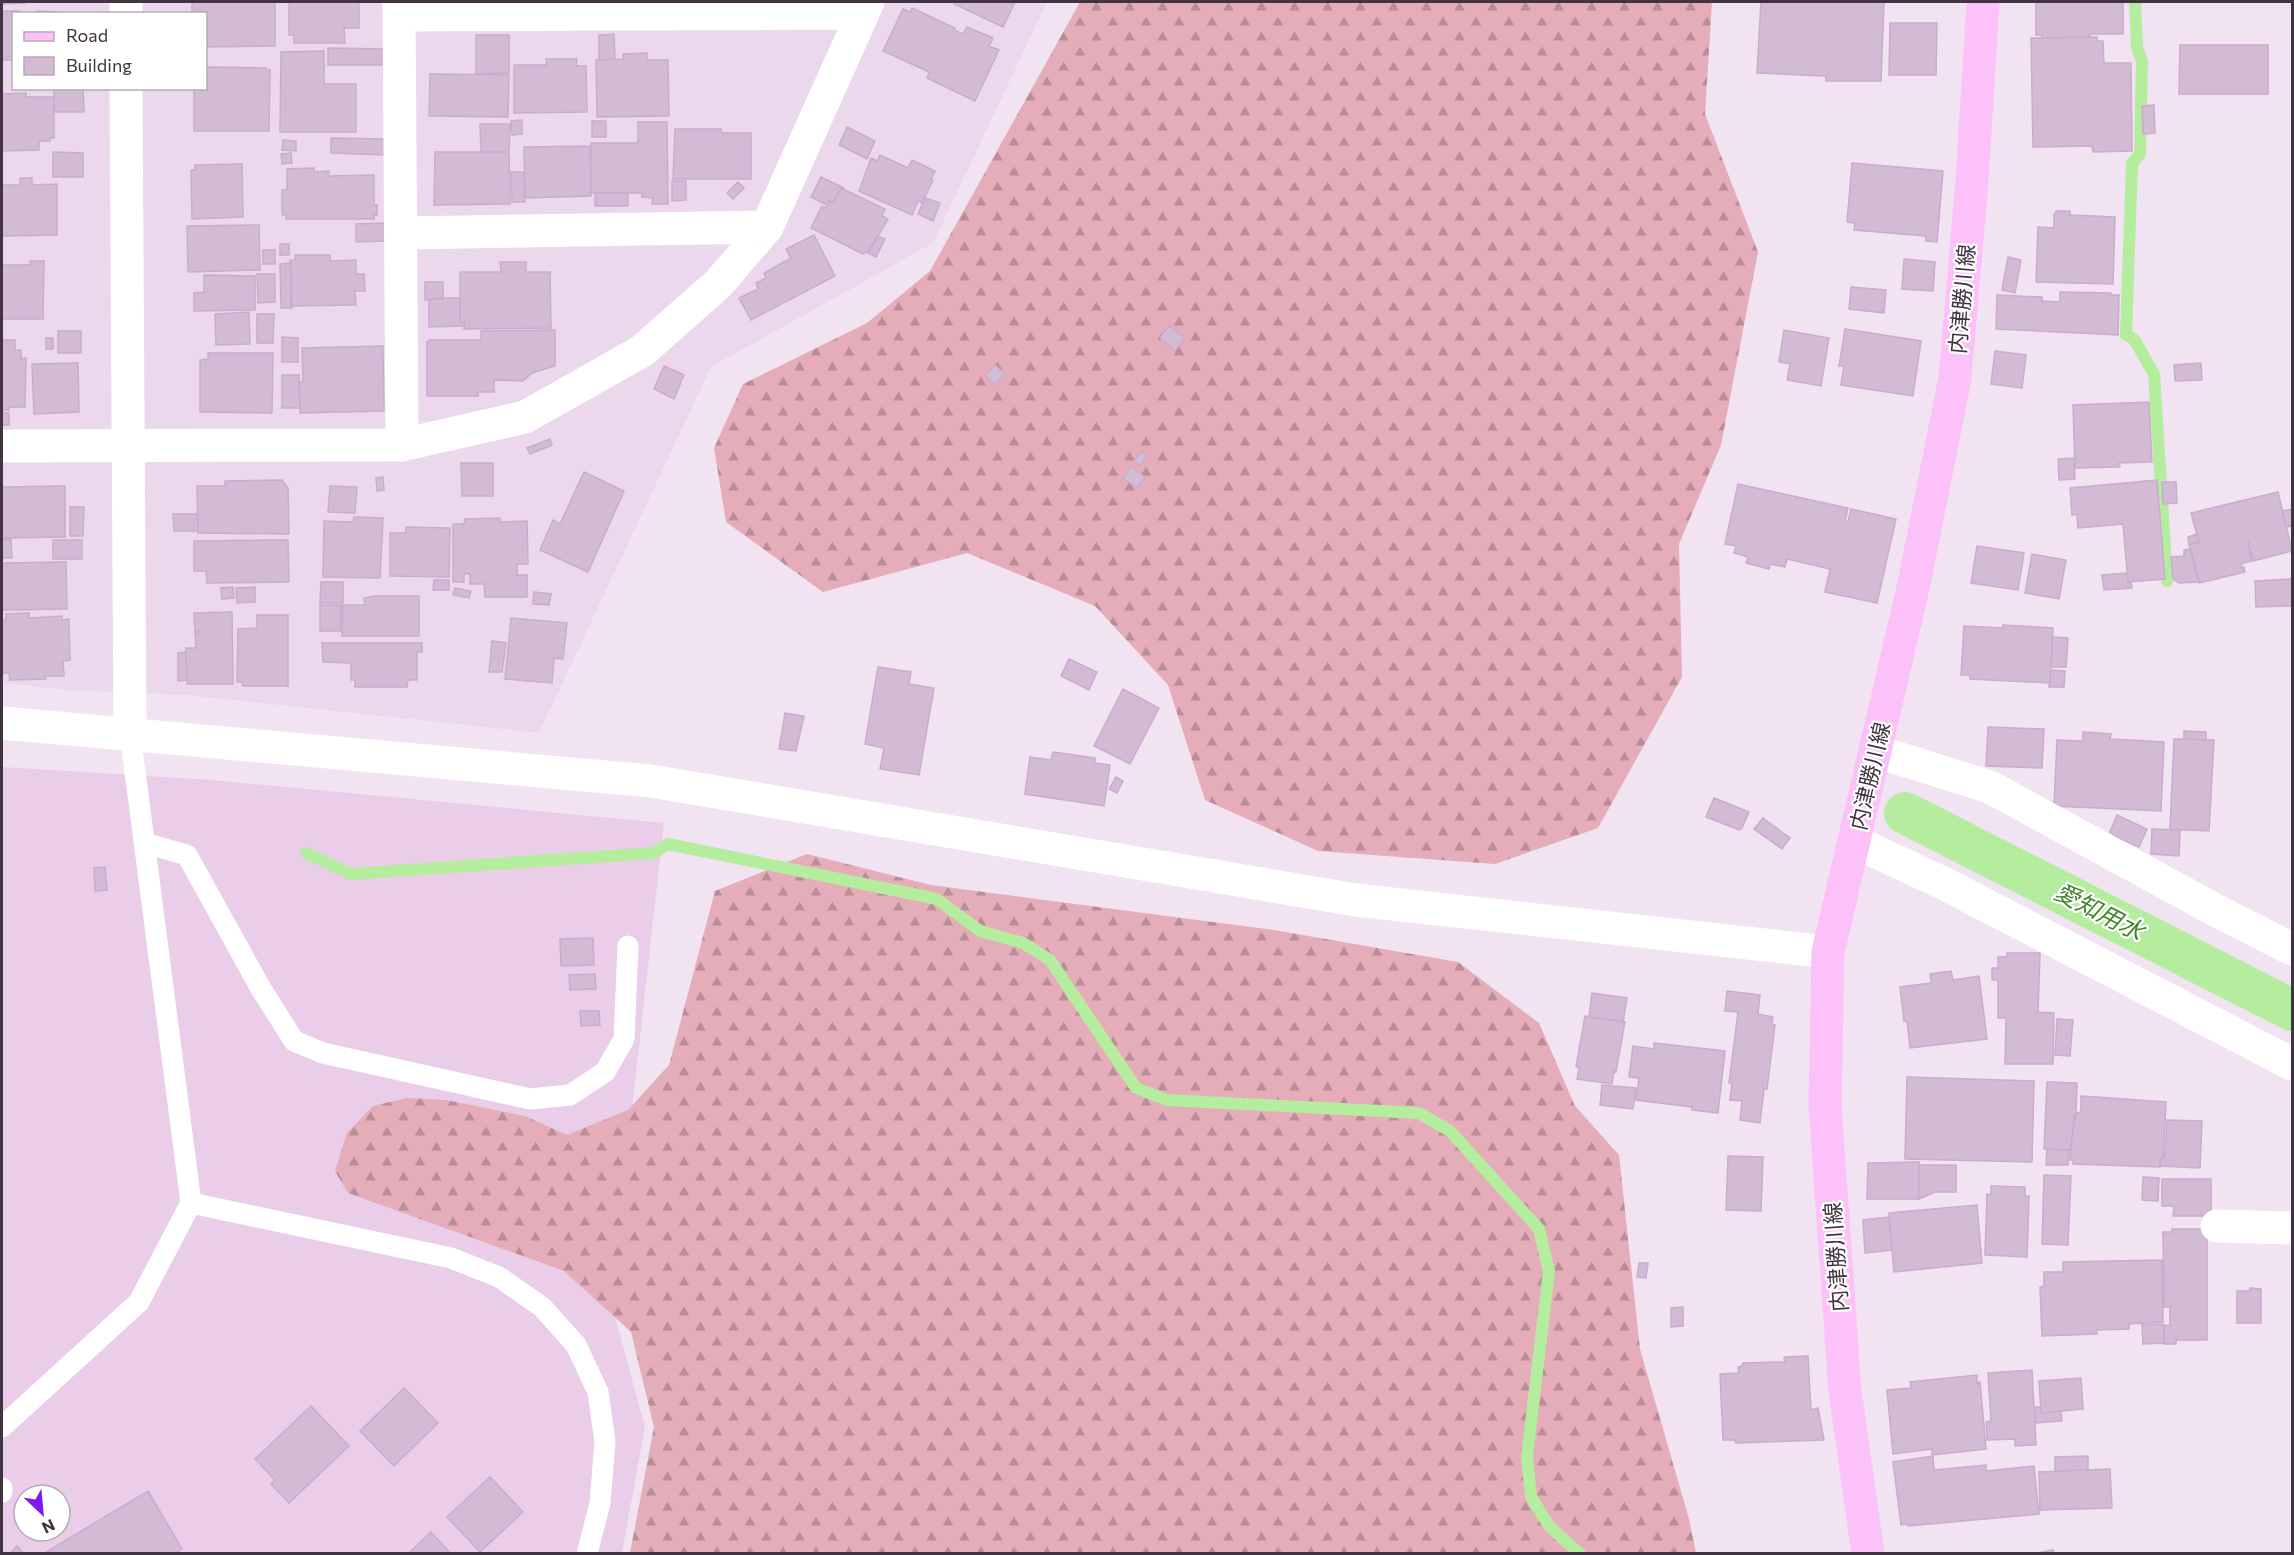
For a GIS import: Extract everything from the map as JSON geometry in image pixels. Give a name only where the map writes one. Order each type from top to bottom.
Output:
[{"type":"main road","name":"内津勝川線","points":[[1868,1554],[1845,1391],[1826,1105],[1828,952],[1913,588],[1955,378],[1972,180],[1983,2]]},
{"type":"street","points":[[2,446],[402,445],[525,417],[642,351],[718,284],[767,227],[866,7],[399,8],[402,445]]},
{"type":"street","points":[[126,90],[130,733]]},
{"type":"street","points":[[401,233],[767,227]]},
{"type":"street","points":[[2,723],[651,781],[1356,900],[1828,952]]},
{"type":"street","points":[[1875,751],[1990,787],[2217,911],[2292,949]]},
{"type":"street","points":[[1855,842],[1943,883],[2292,1064]]},
{"type":"street","points":[[2217,1226],[2292,1228]]},
{"type":"lane","points":[[2,1427],[139,1302],[191,1203],[130,733]]},
{"type":"lane","points":[[144,843],[187,855],[260,987],[294,1041],[324,1053],[530,1100],[570,1095],[605,1072],[624,1039],[628,946]]},
{"type":"lane","points":[[191,1203],[451,1258],[499,1277],[542,1307],[576,1345],[598,1392],[605,1442],[600,1503],[587,1554]]},
{"type":"shaded area","points":[[2,2],[1047,2],[933,243],[711,367],[539,733],[187,695],[65,690],[2,683]]},
{"type":"shaded area","points":[[2,767],[212,780],[664,823],[631,1119],[603,1273],[645,1427],[622,1553],[2,1554]]},
{"type":"green space","points":[[1080,2],[1712,2],[1705,114],[1758,252],[1721,445],[1679,544],[1682,677],[1598,828],[1495,864],[1318,851],[1205,800],[1168,685],[1095,606],[967,553],[823,592],[726,522],[714,448],[743,384],[867,323],[930,271]]},
{"type":"green space","points":[[807,854],[931,885],[1274,930],[1458,962],[1539,1023],[1575,1106],[1619,1155],[1640,1349],[1689,1519],[1696,1553],[630,1553],[654,1427],[631,1332],[564,1271],[348,1193],[335,1171],[347,1133],[373,1106],[407,1098],[446,1100],[525,1116],[567,1135],[628,1110],[669,1065],[715,891]]},
{"type":"building","points":[[2,2],[25,2],[25,3],[2,4]]},
{"type":"building","points":[[192,2],[275,2],[275,46],[207,47],[207,12],[192,12]]},
{"type":"building","points":[[289,2],[359,2],[359,28],[344,28],[345,43],[294,43],[294,35],[289,35]]},
{"type":"building","points":[[955,2],[1015,2],[1003,27],[954,4]]},
{"type":"building","points":[[1761,2],[1884,2],[1881,81],[1826,81],[1826,76],[1757,73]]},
{"type":"building","points":[[2036,2],[2123,2],[2123,34],[2042,38],[2042,35],[2036,35]]},
{"type":"building","points":[[912,8],[963,34],[967,27],[993,38],[989,46],[999,50],[975,101],[927,78],[929,72],[883,51],[903,9],[910,12]]},
{"type":"building","points":[[2,11],[19,11],[12,12],[12,60],[2,60]]},
{"type":"building","points":[[1890,23],[1937,23],[1936,75],[1889,75]]},
{"type":"building","points":[[614,34],[615,59],[599,60],[599,35]]},
{"type":"building","points":[[476,35],[509,35],[509,73],[476,74]]},
{"type":"building","points":[[2097,37],[2097,41],[2103,41],[2104,63],[2131,63],[2132,151],[2093,152],[2092,146],[2033,147],[2031,38]]},
{"type":"building","points":[[2180,45],[2268,45],[2268,94],[2179,94]]},
{"type":"building","points":[[328,48],[386,49],[386,65],[328,65]]},
{"type":"building","points":[[324,51],[324,84],[356,84],[356,132],[280,132],[281,52]]},
{"type":"building","points":[[647,53],[647,60],[668,60],[669,116],[597,117],[596,60],[623,59],[623,54]]},
{"type":"building","points":[[546,59],[577,59],[576,66],[586,66],[587,112],[514,113],[514,65],[547,65]]},
{"type":"building","points":[[207,67],[266,68],[270,70],[269,131],[194,131],[194,90],[207,90]]},
{"type":"building","points":[[430,74],[509,75],[508,117],[429,116]]},
{"type":"building","points":[[54,90],[83,90],[84,112],[54,112]]},
{"type":"building","points":[[26,93],[26,97],[54,97],[54,138],[50,138],[50,141],[39,141],[39,150],[2,151],[2,94]]},
{"type":"building","points":[[2154,105],[2155,133],[2143,134],[2142,106]]},
{"type":"building","points":[[522,120],[522,134],[512,135],[511,121]]},
{"type":"building","points":[[592,121],[606,121],[606,137],[592,137]]},
{"type":"building","points":[[638,122],[667,122],[668,204],[652,204],[653,198],[642,197],[642,193],[591,193],[591,143],[638,143]]},
{"type":"building","points":[[480,124],[510,124],[509,152],[481,152]]},
{"type":"building","points":[[847,127],[875,141],[867,159],[839,145]]},
{"type":"building","points":[[675,129],[721,129],[722,133],[751,133],[751,179],[673,179]]},
{"type":"building","points":[[331,138],[386,139],[386,155],[331,153]]},
{"type":"building","points":[[283,140],[296,141],[296,151],[282,150]]},
{"type":"building","points":[[590,146],[591,196],[525,198],[524,147]]},
{"type":"building","points":[[53,152],[83,153],[83,177],[53,177]]},
{"type":"building","points":[[435,152],[509,152],[510,204],[434,205]]},
{"type":"building","points":[[291,153],[292,163],[282,164],[281,154]]},
{"type":"building","points":[[880,155],[908,168],[912,160],[935,171],[922,203],[918,201],[912,215],[859,191],[871,158],[877,161]]},
{"type":"building","points":[[1852,163],[1943,171],[1937,242],[1926,241],[1926,236],[1854,230],[1855,223],[1847,222]]},
{"type":"building","points":[[242,164],[243,217],[192,219],[191,170],[195,170],[195,165]]},
{"type":"building","points":[[314,168],[314,172],[329,171],[328,176],[374,175],[374,205],[377,205],[377,215],[374,215],[374,219],[286,219],[286,215],[282,215],[282,190],[287,190],[287,169]]},
{"type":"building","points":[[511,172],[524,172],[525,202],[512,202]]},
{"type":"building","points":[[821,177],[844,188],[841,188],[833,203],[829,201],[827,205],[811,197]]},
{"type":"building","points":[[20,178],[32,178],[32,185],[57,184],[57,235],[2,236],[2,185],[20,185]]},
{"type":"building","points":[[672,181],[686,181],[686,200],[672,201]]},
{"type":"building","points":[[738,182],[744,188],[733,199],[727,193]]},
{"type":"building","points":[[841,188],[885,209],[882,216],[888,219],[868,253],[863,254],[811,228],[822,206],[825,208],[829,201],[833,203]]},
{"type":"building","points":[[595,193],[628,193],[628,206],[595,206]]},
{"type":"building","points":[[925,198],[940,203],[933,221],[918,214]]},
{"type":"building","points":[[2056,211],[2070,211],[2070,215],[2115,217],[2113,284],[2036,282],[2038,227],[2054,228]]},
{"type":"building","points":[[388,223],[388,241],[356,242],[356,224]]},
{"type":"building","points":[[259,225],[260,270],[188,272],[187,226]]},
{"type":"building","points":[[814,235],[835,276],[751,320],[739,298],[758,289],[756,283],[766,278],[764,273],[791,258],[786,249]]},
{"type":"building","points":[[877,236],[885,239],[876,257],[868,253]]},
{"type":"building","points":[[280,244],[289,244],[289,255],[280,255]]},
{"type":"building","points":[[263,250],[275,250],[275,264],[263,264]]},
{"type":"building","points":[[295,255],[330,255],[330,261],[356,260],[356,274],[364,274],[365,291],[355,291],[356,305],[291,306],[290,260],[295,260]]},
{"type":"building","points":[[2008,257],[2021,260],[2015,293],[2002,290]]},
{"type":"building","points":[[1904,259],[1935,262],[1933,291],[1902,289]]},
{"type":"building","points":[[30,261],[44,261],[43,319],[2,319],[2,265],[31,265]]},
{"type":"building","points":[[500,262],[526,262],[526,272],[550,272],[551,328],[464,329],[464,322],[460,322],[460,272],[501,272]]},
{"type":"building","points":[[291,263],[292,308],[281,308],[280,264]]},
{"type":"building","points":[[257,274],[275,274],[275,302],[258,303]]},
{"type":"building","points":[[204,275],[255,276],[255,310],[194,311],[194,293],[204,292]]},
{"type":"building","points":[[425,282],[443,282],[443,299],[425,300]]},
{"type":"building","points":[[1851,287],[1886,290],[1884,313],[1849,309]]},
{"type":"building","points":[[2060,292],[2119,295],[2118,335],[1996,329],[1997,295],[2042,297],[2042,301],[2060,302]]},
{"type":"building","points":[[460,298],[460,322],[464,322],[465,326],[429,327],[429,299]]},
{"type":"building","points":[[249,312],[250,344],[216,345],[215,314]]},
{"type":"building","points":[[257,314],[274,314],[273,343],[257,343]]},
{"type":"building","points":[[1169,326],[1185,338],[1175,351],[1160,338]]},
{"type":"building","points":[[1845,329],[1921,341],[1913,396],[1841,385],[1844,366],[1839,366]]},
{"type":"building","points":[[555,330],[555,366],[532,373],[523,381],[494,380],[494,392],[478,392],[478,396],[427,396],[427,342],[430,340],[481,340],[481,331]]},
{"type":"building","points":[[1784,330],[1829,338],[1821,386],[1787,380],[1790,364],[1779,362]]},
{"type":"building","points":[[58,331],[81,331],[81,353],[58,353]]},
{"type":"building","points":[[282,337],[298,338],[298,362],[282,362]]},
{"type":"building","points":[[46,338],[53,338],[53,349],[46,349]]},
{"type":"building","points":[[2,340],[15,340],[15,350],[21,350],[21,359],[26,358],[25,407],[9,407],[9,410],[2,410]]},
{"type":"building","points":[[383,346],[384,411],[300,413],[299,382],[303,382],[302,348]]},
{"type":"building","points":[[1995,351],[2026,355],[2022,388],[1991,384]]},
{"type":"building","points":[[208,353],[273,353],[272,413],[200,412],[200,360],[208,359]]},
{"type":"building","points":[[78,363],[79,412],[34,414],[32,364]]},
{"type":"building","points":[[2201,363],[2202,380],[2175,381],[2174,365]]},
{"type":"building","points":[[995,365],[1005,374],[995,385],[985,375]]},
{"type":"building","points":[[664,366],[684,375],[674,399],[654,389]]},
{"type":"building","points":[[282,375],[299,375],[300,408],[282,408]]},
{"type":"building","points":[[2149,402],[2152,462],[2119,463],[2120,467],[2075,468],[2073,405]]},
{"type":"building","points":[[2,413],[9,413],[9,425],[2,425]]},
{"type":"building","points":[[550,439],[552,445],[530,454],[527,448]]},
{"type":"building","points":[[1141,451],[1147,456],[1140,466],[1134,461]]},
{"type":"building","points":[[2074,458],[2075,479],[2059,480],[2058,459]]},
{"type":"building","points":[[461,463],[493,463],[493,496],[462,496]]},
{"type":"building","points":[[1131,467],[1145,477],[1137,488],[1123,478]]},
{"type":"building","points":[[584,472],[624,491],[588,572],[540,550],[553,520],[560,524]]},
{"type":"building","points":[[383,477],[384,490],[377,491],[376,478]]},
{"type":"building","points":[[282,480],[288,488],[289,534],[198,533],[197,486],[225,486],[225,481]]},
{"type":"building","points":[[2157,480],[2165,579],[2128,582],[2123,524],[2078,528],[2077,514],[2072,515],[2070,488]]},
{"type":"building","points":[[2162,482],[2176,482],[2177,503],[2163,504]]},
{"type":"building","points":[[1738,484],[1848,508],[1845,521],[1848,522],[1851,509],[1896,519],[1877,603],[1825,592],[1830,569],[1787,559],[1785,567],[1770,564],[1769,569],[1746,563],[1748,557],[1734,553],[1736,546],[1725,544]]},
{"type":"building","points":[[65,486],[65,537],[2,538],[2,487]]},
{"type":"building","points":[[330,486],[357,487],[355,513],[328,512]]},
{"type":"building","points":[[2278,492],[2292,551],[2253,561],[2248,541],[2251,561],[2241,564],[2245,572],[2199,583],[2189,545],[2199,542],[2191,513]]},
{"type":"building","points":[[70,507],[84,507],[83,536],[70,536]]},
{"type":"building","points":[[2292,509],[2292,526],[2286,527],[2282,511]]},
{"type":"building","points":[[173,514],[197,514],[198,531],[174,531]]},
{"type":"building","points":[[354,517],[383,518],[380,578],[323,577],[324,521],[353,522]]},
{"type":"building","points":[[500,518],[500,522],[527,521],[528,564],[517,564],[517,575],[527,575],[527,597],[485,597],[484,584],[470,584],[470,574],[464,574],[464,582],[453,582],[453,524],[464,524],[465,519]]},
{"type":"building","points":[[406,527],[450,528],[449,577],[390,576],[390,533],[406,533]]},
{"type":"building","points":[[2197,534],[2199,542],[2189,545],[2188,537]]},
{"type":"building","points":[[11,539],[12,558],[2,558],[2,540]]},
{"type":"building","points":[[53,540],[82,540],[82,559],[53,559]]},
{"type":"building","points":[[288,540],[289,582],[207,583],[206,571],[194,571],[194,541]]},
{"type":"building","points":[[1977,546],[2024,553],[2018,590],[1971,583]]},
{"type":"building","points":[[2191,549],[2199,582],[2179,583],[2173,579],[2171,557],[2184,556],[2184,550]]},
{"type":"building","points":[[2032,554],[2066,560],[2059,599],[2025,593]]},
{"type":"building","points":[[66,562],[67,609],[2,610],[2,563]]},
{"type":"building","points":[[2127,573],[2128,582],[2131,582],[2132,588],[2104,590],[2102,575]]},
{"type":"building","points":[[2292,579],[2292,606],[2256,607],[2255,581]]},
{"type":"building","points":[[434,580],[449,580],[449,590],[433,590]]},
{"type":"building","points":[[321,582],[343,582],[343,603],[320,603]]},
{"type":"building","points":[[233,587],[234,598],[222,599],[221,588]]},
{"type":"building","points":[[255,587],[255,602],[237,603],[236,588]]},
{"type":"building","points":[[455,588],[471,591],[469,598],[453,595]]},
{"type":"building","points":[[534,592],[551,594],[549,605],[533,604]]},
{"type":"building","points":[[419,596],[419,636],[342,636],[342,605],[365,605],[364,598]]},
{"type":"building","points":[[320,605],[341,605],[341,631],[320,631]]},
{"type":"building","points":[[232,612],[233,684],[187,684],[186,648],[196,648],[195,632],[202,632],[195,631],[194,613]]},
{"type":"building","points":[[29,613],[29,618],[62,616],[62,620],[69,619],[70,660],[63,661],[64,676],[10,680],[9,673],[2,673],[2,620],[6,619],[6,614]]},
{"type":"building","points":[[257,615],[288,615],[288,686],[243,686],[242,682],[237,682],[238,629],[257,628]]},
{"type":"building","points":[[511,618],[567,623],[563,659],[554,658],[552,683],[505,679]]},
{"type":"building","points":[[2003,625],[2053,628],[2050,683],[1970,679],[1970,675],[1961,675],[1964,626],[2003,628]]},
{"type":"building","points":[[2053,637],[2068,638],[2066,667],[2051,667]]},
{"type":"building","points":[[492,641],[506,643],[502,672],[489,672]]},
{"type":"building","points":[[322,643],[422,643],[422,652],[417,652],[417,680],[408,680],[407,687],[355,687],[355,680],[351,680],[351,663],[323,662]]},
{"type":"building","points":[[186,652],[187,680],[178,681],[178,653]]},
{"type":"building","points":[[1069,659],[1097,672],[1089,690],[1061,676]]},
{"type":"building","points":[[878,667],[911,672],[909,684],[934,688],[919,775],[880,769],[884,748],[865,744]]},
{"type":"building","points":[[2051,670],[2065,671],[2064,687],[2049,687]]},
{"type":"building","points":[[1123,689],[1159,708],[1130,764],[1094,746]]},
{"type":"building","points":[[785,713],[804,716],[796,751],[779,749]]},
{"type":"building","points":[[1988,727],[2044,729],[2042,768],[1986,766]]},
{"type":"building","points":[[2184,731],[2206,732],[2206,740],[2184,739]]},
{"type":"building","points":[[2083,732],[2111,734],[2110,739],[2164,742],[2161,811],[2054,806],[2057,740],[2083,741]]},
{"type":"building","points":[[2174,739],[2214,740],[2209,831],[2170,829]]},
{"type":"building","points":[[1053,752],[1095,758],[1095,763],[1110,765],[1104,806],[1025,794],[1030,757],[1051,760]]},
{"type":"building","points":[[1116,777],[1123,781],[1117,793],[1109,789]]},
{"type":"building","points":[[1714,798],[1749,812],[1742,828],[1739,830],[1706,817]]},
{"type":"building","points":[[2117,815],[2147,829],[2139,847],[2109,834]]},
{"type":"building","points":[[1763,818],[1790,838],[1782,849],[1754,829]]},
{"type":"building","points":[[2152,829],[2180,830],[2179,856],[2151,854]]},
{"type":"building","points":[[105,867],[107,890],[95,891],[94,868]]},
{"type":"building","points":[[593,938],[594,965],[561,966],[560,939]]},
{"type":"building","points":[[2007,953],[2040,953],[2038,1012],[2054,1013],[2053,1064],[2005,1064],[2006,1018],[1998,1018],[1998,980],[1992,980],[1992,968],[1998,968],[1998,957],[2007,957]]},
{"type":"building","points":[[1951,971],[1953,980],[1979,976],[1987,1039],[1910,1048],[1900,987],[1931,983],[1930,974]]},
{"type":"building","points":[[595,974],[596,989],[570,990],[569,975]]},
{"type":"building","points":[[1727,991],[1760,995],[1758,1014],[1773,1017],[1772,1024],[1775,1025],[1760,1123],[1740,1120],[1742,1101],[1730,1100],[1732,1083],[1729,1083],[1738,1012],[1725,1011]]},
{"type":"building","points":[[1592,993],[1627,998],[1623,1022],[1589,1017]]},
{"type":"building","points":[[580,1011],[599,1011],[600,1025],[581,1026]]},
{"type":"building","points":[[1585,1016],[1625,1022],[1612,1084],[1577,1079],[1579,1067],[1576,1067]]},
{"type":"building","points":[[2057,1019],[2073,1020],[2070,1056],[2055,1055]]},
{"type":"building","points":[[1654,1043],[1725,1051],[1718,1113],[1692,1110],[1692,1107],[1636,1100],[1639,1078],[1629,1077],[1633,1046],[1654,1049]]},
{"type":"building","points":[[1907,1077],[2034,1081],[2032,1162],[1905,1159]]},
{"type":"building","points":[[2047,1082],[2077,1083],[2076,1113],[2070,1150],[2044,1149]]},
{"type":"building","points":[[1602,1085],[1636,1088],[1633,1109],[1600,1105]]},
{"type":"building","points":[[2081,1096],[2166,1102],[2163,1159],[2160,1159],[2160,1167],[2073,1164],[2073,1160],[2070,1160],[2074,1116],[2081,1112]]},
{"type":"building","points":[[2167,1120],[2202,1121],[2200,1168],[2160,1166],[2160,1159],[2163,1159],[2165,1154]]},
{"type":"building","points":[[2047,1149],[2069,1150],[2068,1165],[2046,1165]]},
{"type":"building","points":[[1728,1156],[1763,1157],[1761,1211],[1726,1210]]},
{"type":"building","points":[[1919,1162],[1919,1199],[1867,1199],[1868,1163]]},
{"type":"building","points":[[1919,1165],[1956,1165],[1956,1192],[1935,1192],[1919,1199]]},
{"type":"building","points":[[2044,1175],[2071,1176],[2068,1245],[2042,1244]]},
{"type":"building","points":[[2143,1177],[2159,1178],[2158,1201],[2142,1200]]},
{"type":"building","points":[[2162,1179],[2211,1179],[2211,1216],[2173,1216],[2174,1206],[2162,1206]]},
{"type":"building","points":[[1991,1186],[2025,1187],[2025,1196],[2029,1196],[2027,1257],[1985,1255],[1987,1194],[1991,1195]]},
{"type":"building","points":[[1977,1205],[1982,1263],[1894,1272],[1889,1213]]},
{"type":"building","points":[[1889,1217],[1892,1250],[1865,1253],[1863,1220]]},
{"type":"building","points":[[2172,1229],[2207,1231],[2207,1340],[2176,1340],[2176,1344],[2164,1344],[2164,1325],[2170,1326],[2170,1307],[2164,1307],[2163,1232],[2172,1232]]},
{"type":"building","points":[[2162,1260],[2163,1322],[2129,1324],[2129,1329],[2096,1330],[2097,1334],[2042,1336],[2040,1287],[2044,1286],[2044,1272],[2063,1272],[2063,1262]]},
{"type":"building","points":[[1639,1263],[1648,1263],[1646,1278],[1637,1277]]},
{"type":"building","points":[[2250,1288],[2261,1289],[2261,1323],[2237,1323],[2237,1291],[2249,1291]]},
{"type":"building","points":[[1683,1307],[1683,1326],[1671,1327],[1671,1308]]},
{"type":"building","points":[[2163,1324],[2164,1343],[2143,1344],[2142,1325]]},
{"type":"building","points":[[1808,1356],[1811,1410],[1818,1408],[1824,1440],[1736,1443],[1735,1440],[1723,1440],[1720,1374],[1739,1373],[1738,1367],[1743,1363],[1785,1362],[1784,1357]]},
{"type":"building","points":[[2032,1370],[2036,1445],[2015,1446],[2015,1439],[1987,1440],[1986,1422],[1991,1421],[1988,1373]]},
{"type":"building","points":[[1977,1375],[1977,1383],[1980,1382],[1986,1449],[1932,1455],[1932,1449],[1893,1454],[1887,1390],[1911,1388],[1910,1382]]},
{"type":"building","points":[[2081,1378],[2083,1409],[2041,1413],[2039,1381]]},
{"type":"building","points":[[404,1388],[438,1423],[394,1466],[360,1431]]},
{"type":"building","points":[[311,1406],[349,1446],[289,1503],[271,1484],[275,1480],[255,1459]]},
{"type":"building","points":[[2035,1407],[2040,1407],[2041,1413],[2061,1411],[2062,1421],[2035,1423]]},
{"type":"building","points":[[1933,1456],[1934,1470],[1986,1465],[1986,1471],[2034,1466],[2039,1514],[1901,1525],[1893,1462]]},
{"type":"building","points":[[2088,1456],[2088,1470],[2055,1471],[2055,1457]]},
{"type":"building","points":[[2110,1469],[2112,1508],[2040,1510],[2039,1472]]},
{"type":"building","points":[[490,1477],[523,1512],[480,1552],[447,1517]]},
{"type":"building","points":[[148,1491],[182,1549],[174,1554],[43,1554],[61,1543],[72,1543],[72,1537]]},
{"type":"building","points":[[431,1532],[451,1554],[408,1554]]},
{"type":"building","points":[[17,1546],[24,1554],[10,1554]]},
{"type":"building","points":[[2053,1550],[2054,1554],[2033,1554]]},
{"type":"waterway","points":[[2135,2],[2137,47],[2142,61],[2140,154],[2132,163],[2126,335],[2134,339],[2154,374],[2167,581]]},
{"type":"waterway","name":"愛知用水","points":[[1905,813],[2292,1010]]},
{"type":"waterway","points":[[306,853],[351,874],[654,853],[668,844],[937,899],[980,931],[1023,943],[1050,960],[1136,1088],[1167,1100],[1419,1113],[1450,1131],[1539,1229],[1549,1271],[1527,1456],[1531,1497],[1549,1526],[1580,1554]]}]
